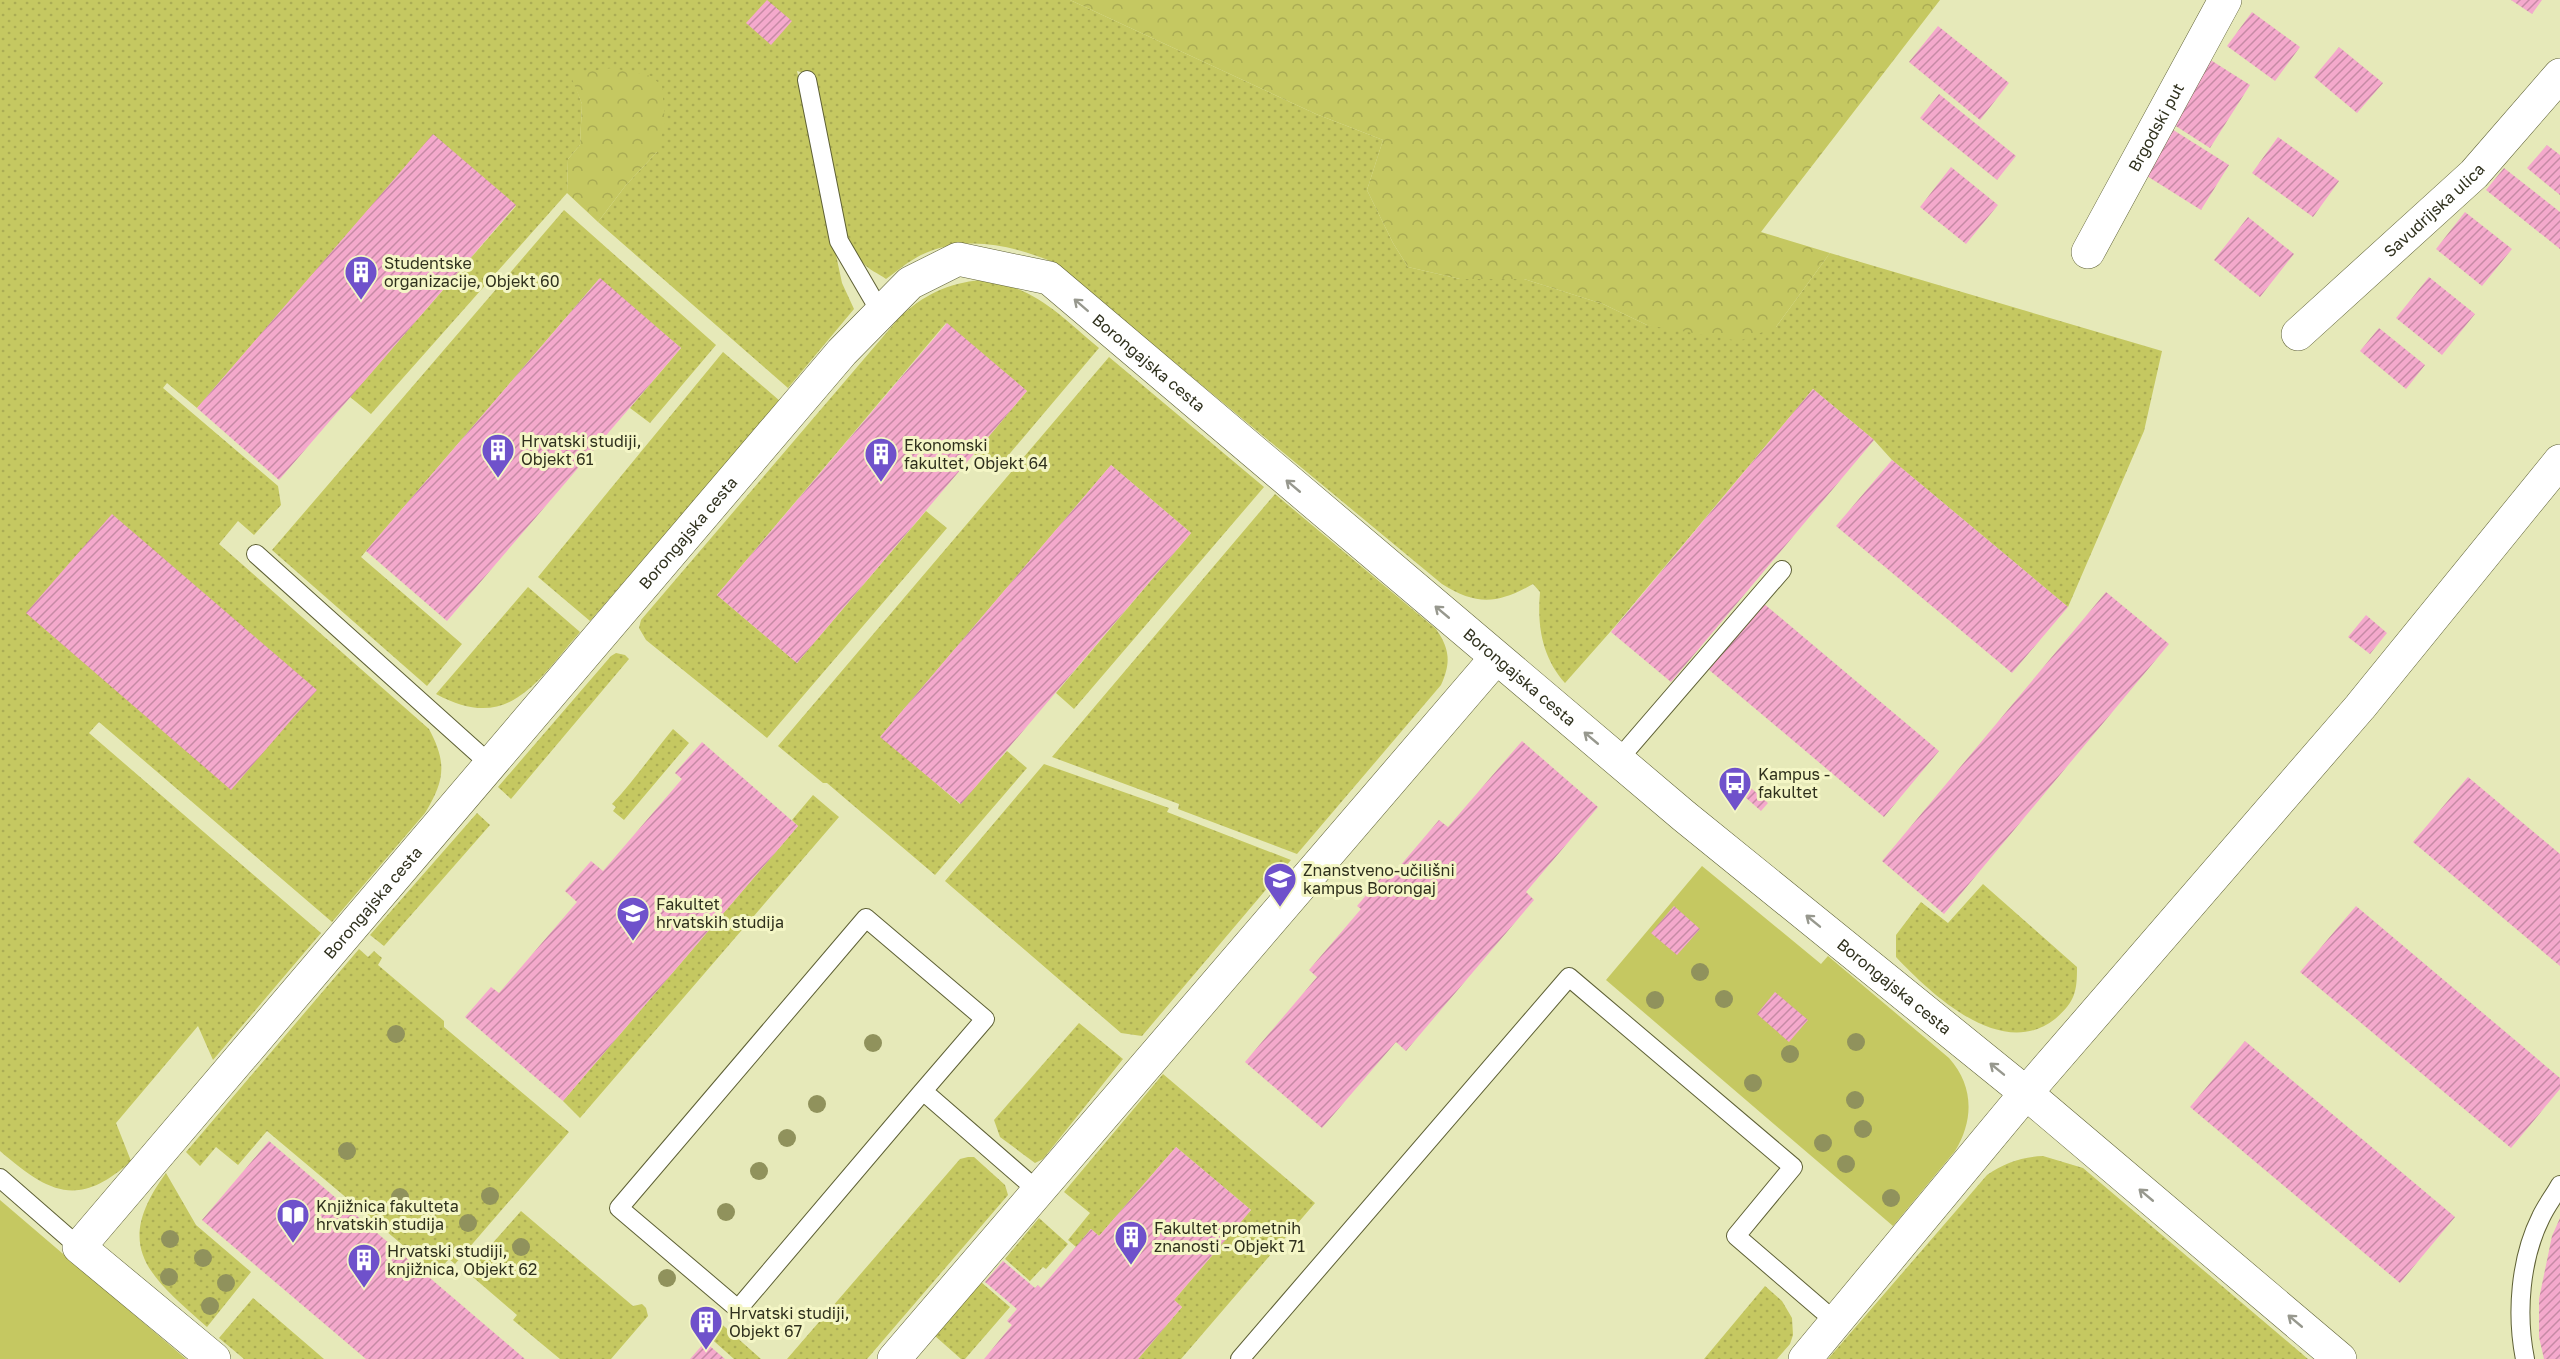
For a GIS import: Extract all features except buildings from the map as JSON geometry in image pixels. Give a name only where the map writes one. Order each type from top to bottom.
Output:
[{"type":"street","name":"Brgodski put","points":[[2088,252],[2225,0]]},
{"type":"street","name":"Savudrijska ulica","points":[[2298,334],[2474,174],[2560,75]]},
{"type":"street","name":"Borongajska cesta","points":[[79,1247],[842,352],[910,283],[958,259],[1049,278],[1496,658],[2026,1093],[2340,1359]]},
{"type":"street","points":[[1805,1359],[2026,1093],[2360,707],[2559,463]]},
{"type":"street","points":[[894,1359],[1496,658]]},
{"type":"street","points":[[79,1247],[214,1359]]},
{"type":"lane","points":[[807,80],[839,241],[881,313]]},
{"type":"lane","points":[[256,554],[491,765]]},
{"type":"lane","points":[[1618,760],[1782,570]]},
{"type":"lane","points":[[866,918],[985,1019],[923,1091],[738,1309],[620,1208],[866,918]]},
{"type":"lane","points":[[1240,1359],[1569,978],[1793,1167],[1736,1236],[1836,1322]]},
{"type":"lane","points":[[923,1091],[1038,1191]]},
{"type":"lane","points":[[0,1178],[79,1247]]},
{"type":"lane","points":[[2525,1359],[2521,1338],[2523,1271],[2540,1218],[2560,1185]]},
{"type":"green space","points":[[0,0],[1070,0],[1316,114],[1383,140],[1367,190],[1393,243],[1408,267],[1460,279],[1524,279],[1603,304],[1647,325],[1776,327],[1830,253],[2162,351],[2144,431],[2068,607],[1892,460],[1874,440],[1813,389],[1565,683],[1546,652],[1539,617],[1540,592],[1533,584],[1509,596],[1488,600],[1466,596],[1442,584],[1053,262],[1004,247],[971,244],[954,245],[921,255],[886,279],[868,267],[853,247],[837,201],[815,76],[797,71],[842,283],[854,309],[788,388],[598,222],[626,185],[657,152],[571,74],[582,104],[580,145],[568,159],[567,193],[371,414],[350,397],[516,206],[433,135],[197,408],[167,383],[163,388],[278,486],[281,505],[254,535],[238,521],[219,544],[429,729],[439,752],[440,781],[425,813],[332,922],[99,722],[89,733],[321,933],[213,1060],[198,1026],[116,1123],[131,1161],[95,1186],[79,1190],[64,1190],[34,1177],[0,1151]]},
{"type":"green space","points":[[1070,0],[1940,0],[1761,232],[1830,253],[1776,327],[1739,341],[1647,325],[1603,304],[1524,279],[1460,279],[1408,267],[1393,243],[1367,190],[1383,140],[1316,114]]},
{"type":"green space","points":[[612,68],[651,76],[662,86],[665,123],[657,152],[626,185],[598,222],[567,193],[568,159],[580,145],[582,104],[570,74]]},
{"type":"green space","points":[[564,210],[716,345],[650,423],[630,408],[681,348],[599,279],[366,551],[361,557],[462,644],[427,686],[272,550]]},
{"type":"green space","points":[[981,280],[1000,283],[1032,295],[1099,348],[995,471],[974,454],[1027,391],[946,323],[717,595],[797,663],[926,511],[947,528],[767,738],[646,640],[639,628],[641,620],[899,318],[917,303],[947,287]]},
{"type":"green space","points":[[723,352],[780,401],[590,621],[538,577]]},
{"type":"green space","points":[[1109,357],[1264,487],[1074,709],[1056,693],[1191,533],[1111,465],[881,736],[960,804],[1007,751],[1027,768],[935,875],[827,783],[823,783],[778,746]]},
{"type":"green space","points":[[1275,494],[1436,629],[1448,656],[1441,685],[1297,854],[1178,809],[1179,804],[1052,757]]},
{"type":"green space","points":[[528,587],[580,632],[550,668],[535,684],[502,705],[483,708],[461,705],[436,694]]},
{"type":"green space","points":[[616,653],[625,655],[629,659],[511,799],[498,787]]},
{"type":"green space","points":[[673,729],[689,743],[624,820],[613,811],[616,807],[612,804]]},
{"type":"green space","points":[[1044,764],[1169,808],[1167,812],[1291,860],[1142,1036],[1121,1033],[945,881]]},
{"type":"green space","points":[[813,795],[839,817],[580,1118],[563,1101],[798,826],[792,820]]},
{"type":"green space","points":[[477,813],[490,825],[384,946],[370,935]]},
{"type":"green space","points":[[1702,866],[1821,964],[1828,956],[1949,1058],[1963,1080],[1967,1092],[1968,1115],[1961,1139],[1955,1151],[1893,1226],[1606,980]]},
{"type":"green space","points":[[1983,884],[2077,967],[2074,996],[2071,1002],[2055,1019],[2034,1030],[2013,1032],[1991,1028],[1969,1018],[1929,989],[1896,957],[1896,935],[1921,902],[1948,923]]},
{"type":"green space","points":[[359,949],[368,957],[374,951],[382,958],[378,965],[444,1021],[444,1027],[569,1132],[455,1264],[449,1259],[436,1273],[267,1131],[238,1165],[216,1147],[200,1166],[186,1152]]},
{"type":"green space","points":[[1079,1023],[1123,1059],[1043,1159],[1035,1163],[1000,1137],[994,1120]]},
{"type":"green space","points":[[1163,1074],[1315,1203],[1181,1359],[1138,1359],[1182,1307],[1174,1300],[1251,1210],[1176,1147],[1099,1236],[1091,1229],[1076,1247],[1068,1240],[1090,1213],[1064,1192]]},
{"type":"green space","points":[[2043,1156],[2083,1168],[2308,1359],[1828,1359],[1987,1175],[2014,1161]]},
{"type":"green space","points":[[974,1157],[1005,1185],[1008,1195],[867,1359],[787,1359],[960,1159]]},
{"type":"green space","points":[[166,1173],[196,1225],[251,1272],[207,1327],[154,1276],[144,1259],[140,1241],[141,1222],[150,1199]]},
{"type":"green space","points":[[0,1200],[186,1359],[0,1359]]},
{"type":"green space","points":[[521,1211],[633,1306],[642,1304],[646,1308],[648,1316],[611,1359],[560,1359],[513,1320],[517,1315],[467,1272]]},
{"type":"green space","points":[[1039,1218],[1068,1244],[1046,1269],[1043,1267],[1030,1281],[1005,1259]]},
{"type":"green space","points":[[981,1282],[1010,1307],[965,1359],[961,1359],[935,1336]]},
{"type":"green space","points":[[1765,1286],[1782,1301],[1792,1318],[1793,1335],[1790,1344],[1777,1359],[1704,1359]]},
{"type":"green space","points":[[253,1298],[324,1359],[244,1359],[219,1338]]},
{"type":"green space","points":[[717,1320],[761,1359],[734,1359],[706,1334]]},
{"type":"place","name":"Studentske organizacije, Objekt 60","points":[[361,301]]},
{"type":"place","name":"Hrvatski studiji, Objekt 61","points":[[498,479]]},
{"type":"place","name":"Ekonomski fakultet, Objekt 64","points":[[881,483]]},
{"type":"place","name":"Kampus - fakultet","points":[[1735,812]]},
{"type":"place","name":"Znanstveno-učilišni kampus Borongaj","points":[[1280,908]]},
{"type":"place","name":"Fakultet hrvatskih studija","points":[[633,942]]},
{"type":"place","name":"Knjižnica fakulteta hrvatskih studija","points":[[293,1244]]},
{"type":"place","name":"Fakultet prometnih znanosti - Objekt 71","points":[[1131,1266]]},
{"type":"place","name":"Hrvatski studiji, knjižnica, Objekt 62","points":[[364,1289]]},
{"type":"place","name":"Hrvatski studiji, Objekt 67","points":[[706,1351]]}]
